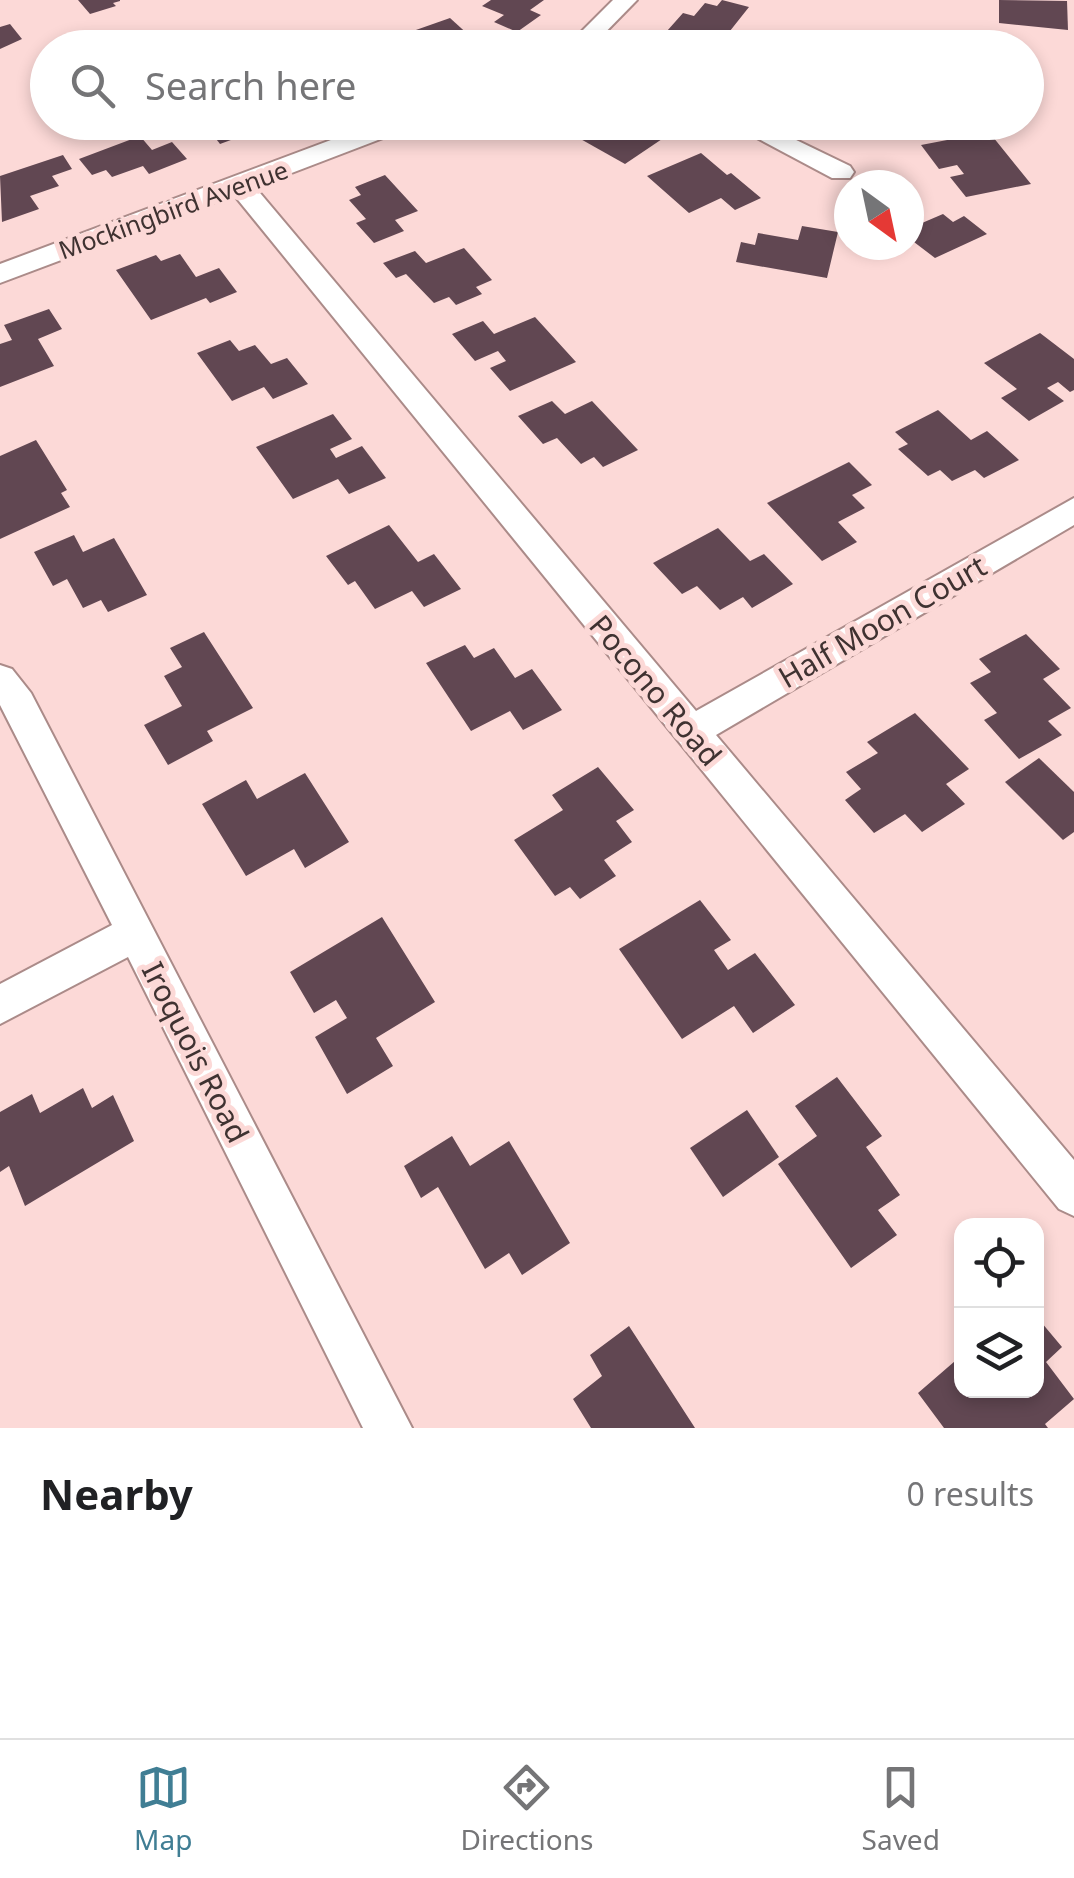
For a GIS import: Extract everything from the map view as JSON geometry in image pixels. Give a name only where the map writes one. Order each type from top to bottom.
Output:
[{"type":"street","points":[[596,30],[626,0]]},
{"type":"street","name":"Mockingbird Avenue","points":[[0,274],[356,140]]},
{"type":"street","points":[[775,140],[837,170]]},
{"type":"street","name":"Pocono Road","points":[[239,185],[1074,1194]]},
{"type":"street","name":"Half Moon Court","points":[[690,732],[1074,510]]},
{"type":"street","name":"Iroquois Road","points":[[0,679],[19,703],[388,1428]]},
{"type":"street","points":[[0,1005],[136,933]]},
{"type":"building","points":[[78,0],[120,0],[120,1],[90,14]]},
{"type":"building","points":[[491,0],[544,0],[530,10],[541,15],[520,30],[494,22],[504,15],[482,6]]},
{"type":"building","points":[[722,0],[749,7],[731,30],[668,30],[683,13],[694,16],[705,3],[717,6]]},
{"type":"building","points":[[999,0],[1067,1],[1068,30],[999,23]]},
{"type":"building","points":[[450,18],[463,30],[416,30]]},
{"type":"building","points":[[10,24],[22,39],[0,49],[0,27]]},
{"type":"building","points":[[129,140],[143,140],[152,150],[172,142],[187,159],[149,174],[143,166],[112,177],[106,170],[92,175],[79,159]]},
{"type":"building","points":[[582,140],[661,140],[625,164]]},
{"type":"building","points":[[947,140],[995,140],[1031,184],[966,197],[950,177],[964,174],[957,165],[939,169],[921,145]]},
{"type":"building","points":[[701,153],[761,198],[735,210],[721,198],[689,213],[647,176]]},
{"type":"building","points":[[63,155],[72,169],[52,176],[59,186],[30,196],[39,209],[2,222],[0,176]]},
{"type":"building","points":[[385,175],[418,211],[395,220],[404,231],[374,243],[356,223],[366,219],[349,200],[361,195],[355,187]]},
{"type":"building","points":[[943,214],[953,222],[964,216],[987,234],[935,258],[924,250],[924,222]]},
{"type":"building","points":[[802,226],[834,231],[827,278],[736,262],[741,242],[755,245],[758,233],[798,240]]},
{"type":"building","points":[[464,248],[492,280],[476,287],[482,294],[456,305],[449,297],[434,303],[406,274],[396,278],[383,263],[415,251],[426,263]]},
{"type":"building","points":[[180,254],[196,277],[219,268],[237,292],[210,303],[206,298],[151,320],[116,270],[156,255],[161,261]]},
{"type":"building","points":[[49,309],[62,329],[38,339],[54,366],[0,387],[0,344],[12,340],[4,325]]},
{"type":"building","points":[[535,317],[576,362],[510,391],[490,368],[506,361],[498,351],[475,361],[452,334],[483,321],[494,334]]},
{"type":"building","points":[[1040,333],[1074,359],[1074,390],[1070,392],[1058,382],[1047,388],[1064,401],[1029,421],[1001,398],[1017,389],[984,363]]},
{"type":"building","points":[[230,340],[239,351],[255,345],[271,364],[287,358],[308,384],[273,399],[264,387],[232,401],[197,353]]},
{"type":"building","points":[[552,401],[565,414],[592,401],[638,450],[603,467],[594,457],[581,464],[557,438],[543,444],[518,416]]},
{"type":"building","points":[[938,410],[971,440],[987,431],[1019,460],[984,478],[975,470],[952,481],[940,470],[928,476],[898,449],[908,444],[895,432]]},
{"type":"building","points":[[333,414],[352,439],[330,449],[336,458],[362,446],[386,478],[349,494],[338,479],[293,499],[256,447]]},
{"type":"building","points":[[36,440],[67,490],[61,493],[70,507],[0,539],[0,456]]},
{"type":"building","points":[[849,462],[872,485],[852,495],[865,508],[838,522],[857,542],[822,561],[767,503]]},
{"type":"building","points":[[389,525],[418,562],[434,554],[461,589],[424,607],[412,591],[375,609],[355,581],[348,585],[326,556]]},
{"type":"building","points":[[718,528],[750,561],[764,554],[793,584],[752,608],[743,597],[720,610],[697,586],[682,594],[653,563]]},
{"type":"building","points":[[74,535],[83,552],[114,538],[147,595],[108,612],[101,600],[83,608],[67,579],[53,586],[34,552]]},
{"type":"building","points":[[204,632],[253,708],[207,731],[213,741],[168,765],[144,725],[182,706],[164,676],[182,667],[170,648]]},
{"type":"building","points":[[1026,634],[1060,669],[1043,679],[1071,708],[1048,721],[1062,735],[1019,759],[984,720],[997,713],[970,683],[991,672],[979,659]]},
{"type":"building","points":[[465,645],[474,658],[494,648],[515,678],[532,669],[562,710],[523,730],[510,711],[471,731],[426,663]]},
{"type":"building","points":[[915,713],[969,769],[946,784],[965,804],[922,832],[905,814],[874,833],[845,800],[861,789],[846,772],[878,753],[867,742]]},
{"type":"building","points":[[1039,758],[1074,792],[1074,832],[1063,840],[1005,782]]},
{"type":"building","points":[[598,767],[634,810],[616,821],[632,842],[604,860],[616,876],[580,899],[570,887],[555,896],[514,840],[563,810],[552,795]]},
{"type":"building","points":[[305,773],[349,842],[305,868],[294,849],[246,876],[202,804],[246,780],[257,799]]},
{"type":"building","points":[[700,900],[731,940],[714,950],[728,970],[755,953],[795,1005],[753,1033],[734,1006],[682,1039],[619,949]]},
{"type":"building","points":[[382,917],[435,1002],[376,1038],[393,1066],[347,1094],[315,1037],[347,1018],[336,1000],[314,1013],[290,972]]},
{"type":"building","points":[[837,1077],[882,1136],[866,1147],[900,1195],[878,1210],[897,1235],[851,1268],[778,1164],[817,1136],[795,1106]]},
{"type":"building","points":[[83,1088],[92,1108],[113,1095],[134,1141],[25,1206],[9,1166],[0,1172],[0,1112],[32,1094],[40,1113]]},
{"type":"building","points":[[747,1110],[779,1157],[723,1197],[690,1148]]},
{"type":"building","points":[[452,1136],[470,1166],[509,1141],[570,1243],[522,1275],[509,1253],[485,1269],[438,1187],[421,1198],[404,1166]]},
{"type":"building","points":[[629,1326],[695,1428],[591,1428],[573,1399],[602,1376],[590,1355]]},
{"type":"building","points":[[1044,1326],[1062,1347],[1046,1362],[1074,1399],[1045,1424],[1048,1428],[944,1428],[918,1393],[954,1362],[954,1398],[1044,1398]]}]
